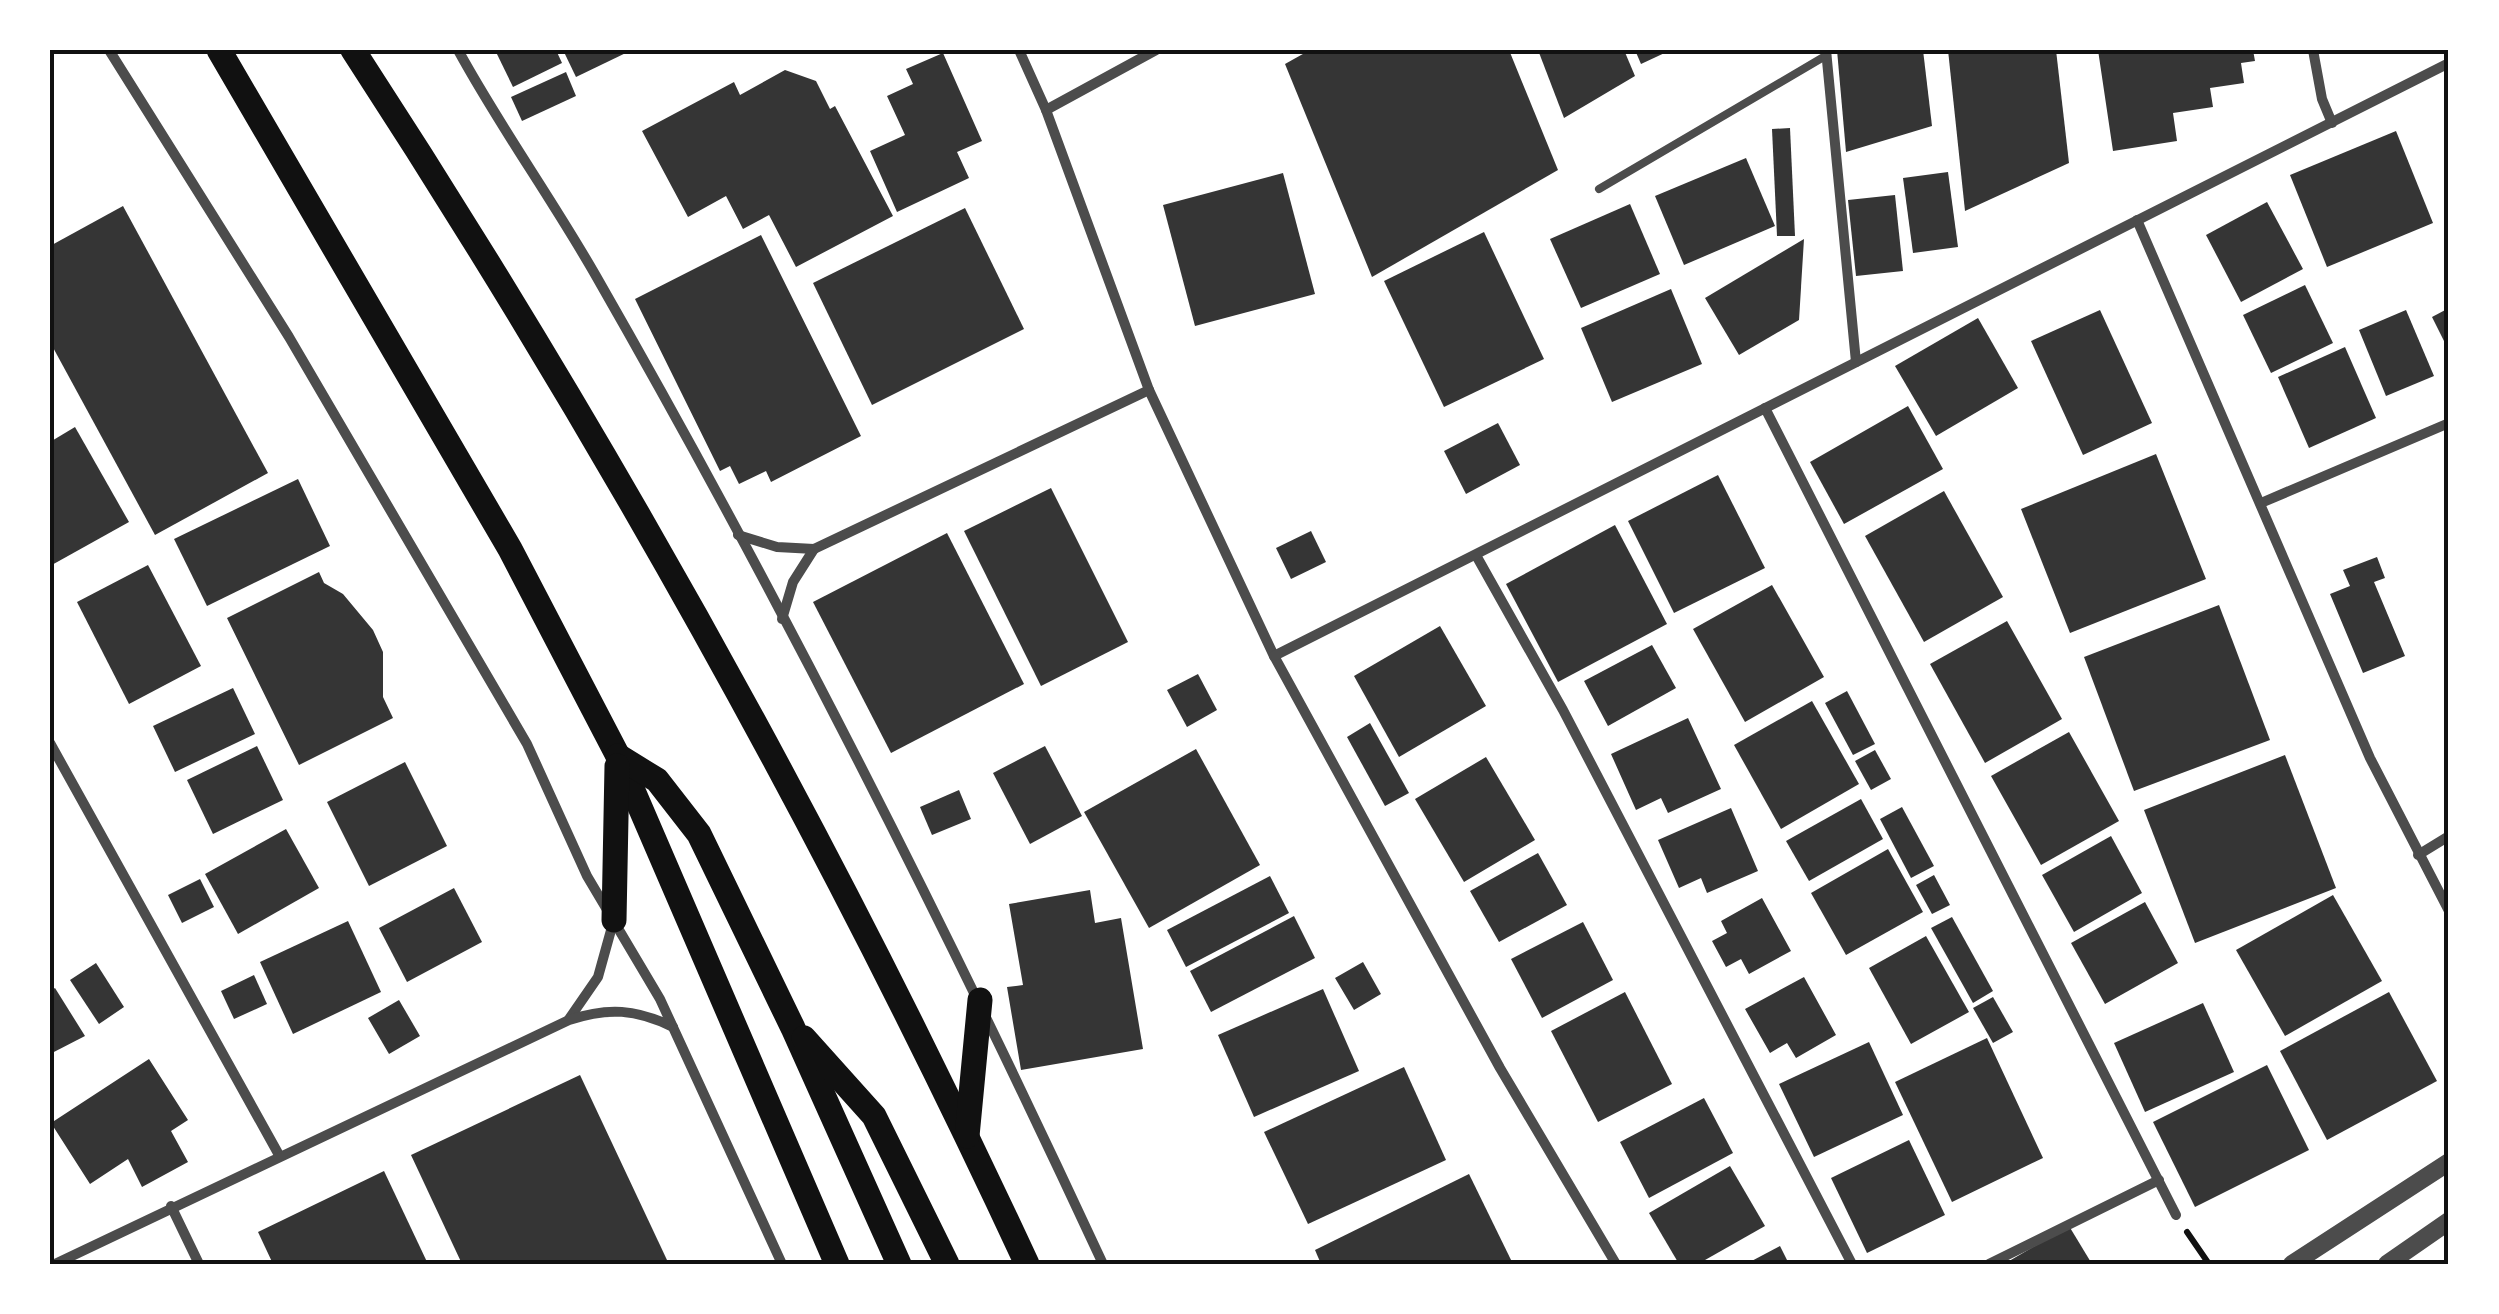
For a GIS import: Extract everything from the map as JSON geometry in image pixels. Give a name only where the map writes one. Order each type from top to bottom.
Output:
[{"type":"main road","points":[[219,50],[510,550],[618,756],[837,1264]]},
{"type":"main road","points":[[353,50],[456,208],[623,490],[819,843],[1027,1264]]},
{"type":"main road","points":[[614,920],[618,756]]},
{"type":"main road","points":[[618,756],[656,780],[688,814],[793,1028],[899,1264]]},
{"type":"main road","points":[[967,1136],[980,1000]]},
{"type":"main road","points":[[793,1028],[832,1064],[874,1116],[947,1264]]},
{"type":"street","points":[[110,50],[289,337],[517,727],[587,876],[646,971],[782,1264]]},
{"type":"street","points":[[458,50],[595,273],[738,535],[980,1000],[1103,1264]]},
{"type":"street","points":[[1019,50],[1046,110],[1149,390],[1274,656],[1500,1068],[1616,1264]]},
{"type":"street","points":[[1046,110],[1156,50]]},
{"type":"street","points":[[2313,50],[2322,98],[2332,123]]},
{"type":"street","points":[[1826,52],[1856,362]]},
{"type":"street","points":[[1274,656],[1477,557],[2449,63]]},
{"type":"street","points":[[2137,220],[2370,758],[2449,911]]},
{"type":"street","points":[[738,535],[777,547],[814,549],[1149,390]]},
{"type":"street","points":[[1764,408],[2176,1215]]},
{"type":"street","points":[[2261,503],[2449,422]]},
{"type":"street","points":[[782,619],[793,582],[814,549]]},
{"type":"street","points":[[1477,557],[1564,710],[1852,1264]]},
{"type":"street","points":[[50,742],[279,1155]]},
{"type":"street","points":[[2418,855],[2449,836]]},
{"type":"street","points":[[569,1020],[598,977],[614,920]]},
{"type":"street","points":[[56,1264],[569,1020],[595,1011],[622,1009],[673,1027]]},
{"type":"street","points":[[2292,1264],[2449,1162]]},
{"type":"street","points":[[1988,1264],[2159,1180]]},
{"type":"street","points":[[171,1206],[200,1264]]},
{"type":"street","points":[[2387,1264],[2449,1221]]},
{"type":"lane","points":[[1599,188],[1826,52]]},
{"type":"path","points":[[2176,1215],[2209,1264]]},
{"type":"building","points":[[495,50],[556,50],[562,63],[513,87]]},
{"type":"building","points":[[563,50],[632,50],[576,77]]},
{"type":"building","points":[[1310,50],[1509,50],[1558,170],[1372,277],[1285,64]]},
{"type":"building","points":[[1538,50],[1624,50],[1635,76],[1564,118]]},
{"type":"building","points":[[1635,50],[1671,50],[1641,64]]},
{"type":"building","points":[[1837,50],[1923,50],[1932,126],[1846,152]]},
{"type":"building","points":[[1948,50],[2056,50],[2069,163],[1965,211]]},
{"type":"building","points":[[2098,50],[2253,50],[2255,61],[2241,63],[2244,83],[2210,88],[2213,107],[2173,113],[2177,141],[2113,151]]},
{"type":"building","points":[[943,53],[982,141],[957,152],[969,178],[897,212],[870,151],[905,135],[887,96],[913,84],[906,69]]},
{"type":"building","points":[[785,70],[816,81],[830,109],[835,106],[893,216],[796,267],[769,215],[743,229],[726,196],[688,217],[642,131],[734,82],[740,95]]},
{"type":"building","points":[[566,72],[576,96],[522,121],[511,97]]},
{"type":"building","points":[[1790,128],[1795,236],[1777,236],[1772,129]]},
{"type":"building","points":[[2396,131],[2433,223],[2327,267],[2290,175]]},
{"type":"building","points":[[1746,158],[1775,226],[1684,265],[1655,196]]},
{"type":"building","points":[[1948,172],[1958,247],[1913,253],[1903,178]]},
{"type":"building","points":[[1283,173],[1315,294],[1195,326],[1163,205]]},
{"type":"building","points":[[1895,195],[1903,271],[1856,276],[1848,200]]},
{"type":"building","points":[[2267,202],[2303,269],[2241,302],[2206,235]]},
{"type":"building","points":[[1630,204],[1660,274],[1581,308],[1550,239]]},
{"type":"building","points":[[123,206],[268,473],[155,535],[50,342],[50,246]]},
{"type":"building","points":[[965,208],[1024,329],[872,405],[813,283]]},
{"type":"building","points":[[1484,232],[1544,359],[1444,407],[1384,281]]},
{"type":"building","points":[[761,235],[861,436],[771,482],[766,471],[739,484],[730,466],[720,471],[635,299]]},
{"type":"building","points":[[1804,239],[1799,320],[1739,355],[1705,298]]},
{"type":"building","points":[[2305,285],[2333,343],[2271,373],[2243,315]]},
{"type":"building","points":[[1671,289],[1702,364],[1612,402],[1581,328]]},
{"type":"building","points":[[2449,308],[2449,351],[2432,317]]},
{"type":"building","points":[[2100,310],[2152,423],[2083,455],[2031,341]]},
{"type":"building","points":[[2406,310],[2434,376],[2386,396],[2359,330]]},
{"type":"building","points":[[1978,318],[2018,388],[1936,436],[1895,366]]},
{"type":"building","points":[[2345,347],[2376,418],[2309,448],[2278,377]]},
{"type":"building","points":[[1908,406],[1943,469],[1844,524],[1810,462]]},
{"type":"building","points":[[1498,423],[1520,465],[1466,494],[1444,451]]},
{"type":"building","points":[[75,427],[129,522],[50,566],[50,442]]},
{"type":"building","points":[[2156,454],[2206,579],[2070,633],[2021,509]]},
{"type":"building","points":[[1718,475],[1765,568],[1674,613],[1628,521]]},
{"type":"building","points":[[298,479],[330,546],[207,606],[174,539]]},
{"type":"building","points":[[1051,488],[1128,642],[1041,686],[964,531]]},
{"type":"building","points":[[1944,491],[2003,597],[1924,642],[1865,536]]},
{"type":"building","points":[[1615,525],[1667,624],[1558,682],[1506,584]]},
{"type":"building","points":[[1311,531],[1326,562],[1291,579],[1276,548]]},
{"type":"building","points":[[947,533],[1024,684],[891,753],[813,602]]},
{"type":"building","points":[[2377,557],[2385,578],[2374,582],[2405,656],[2363,673],[2330,594],[2350,586],[2343,570]]},
{"type":"building","points":[[148,565],[201,666],[129,704],[77,602]]},
{"type":"building","points":[[319,572],[324,583],[343,594],[373,630],[383,652],[383,697],[393,718],[299,765],[227,618]]},
{"type":"building","points":[[1772,585],[1824,677],[1745,722],[1693,629]]},
{"type":"building","points":[[2219,605],[2270,740],[2134,791],[2084,657]]},
{"type":"building","points":[[2007,621],[2062,719],[1985,763],[1930,664]]},
{"type":"building","points":[[1440,626],[1486,706],[1399,757],[1354,676]]},
{"type":"building","points":[[1652,645],[1676,688],[1608,726],[1584,681]]},
{"type":"building","points":[[1198,674],[1217,710],[1187,727],[1167,690]]},
{"type":"building","points":[[233,688],[255,734],[175,772],[153,726]]},
{"type":"building","points":[[1847,691],[1875,744],[1853,755],[1825,703]]},
{"type":"building","points":[[1812,701],[1859,784],[1781,829],[1734,745]]},
{"type":"building","points":[[1688,718],[1721,789],[1668,813],[1661,798],[1636,810],[1611,754]]},
{"type":"building","points":[[1370,723],[1409,793],[1385,806],[1347,737]]},
{"type":"building","points":[[2069,732],[2119,821],[2041,865],[1991,776]]},
{"type":"building","points":[[257,746],[283,800],[213,834],[187,780]]},
{"type":"building","points":[[1045,746],[1082,816],[1030,844],[993,773]]},
{"type":"building","points":[[1196,749],[1260,865],[1149,928],[1084,812]]},
{"type":"building","points":[[1875,750],[1891,779],[1871,790],[1855,761]]},
{"type":"building","points":[[2285,755],[2336,888],[2195,943],[2144,810]]},
{"type":"building","points":[[1486,757],[1535,840],[1464,882],[1415,799]]},
{"type":"building","points":[[405,762],[447,846],[369,886],[327,802]]},
{"type":"building","points":[[959,790],[971,819],[932,835],[920,807]]},
{"type":"building","points":[[1861,799],[1883,839],[1809,881],[1786,841]]},
{"type":"building","points":[[1902,807],[1934,866],[1911,878],[1880,819]]},
{"type":"building","points":[[1731,808],[1758,871],[1707,893],[1701,878],[1679,888],[1658,840]]},
{"type":"building","points":[[286,829],[319,888],[238,934],[205,874]]},
{"type":"building","points":[[2111,836],[2142,893],[2074,932],[2042,875]]},
{"type":"building","points":[[1888,849],[1923,912],[1846,955],[1811,893]]},
{"type":"building","points":[[1538,853],[1567,905],[1499,942],[1470,891]]},
{"type":"building","points":[[1934,875],[1950,905],[1932,914],[1916,885]]},
{"type":"building","points":[[1270,876],[1289,913],[1186,967],[1167,930]]},
{"type":"building","points":[[200,879],[214,907],[182,923],[168,895]]},
{"type":"building","points":[[454,888],[482,942],[407,982],[379,928]]},
{"type":"building","points":[[1090,890],[1095,923],[1121,918],[1143,1049],[1021,1070],[1007,987],[1023,985],[1009,904]]},
{"type":"building","points":[[2333,895],[2382,981],[2285,1036],[2236,950]]},
{"type":"building","points":[[1762,898],[1791,951],[1749,974],[1741,959],[1726,967],[1712,941],[1727,933],[1721,921]]},
{"type":"building","points":[[2145,902],[2178,963],[2105,1004],[2071,943]]},
{"type":"building","points":[[1294,916],[1315,958],[1211,1012],[1190,971]]},
{"type":"building","points":[[1952,917],[1993,991],[1973,1003],[1931,928]]},
{"type":"building","points":[[348,921],[381,992],[293,1034],[260,962]]},
{"type":"building","points":[[1583,922],[1613,980],[1542,1018],[1511,959]]},
{"type":"building","points":[[1926,936],[1969,1012],[1911,1044],[1869,968]]},
{"type":"building","points":[[1363,962],[1381,994],[1354,1010],[1335,978]]},
{"type":"building","points":[[96,963],[124,1007],[99,1024],[70,980]]},
{"type":"building","points":[[254,975],[267,1004],[234,1019],[221,991]]},
{"type":"building","points":[[1804,977],[1836,1035],[1796,1058],[1787,1043],[1770,1053],[1745,1009]]},
{"type":"building","points":[[55,988],[85,1036],[50,1054],[50,991]]},
{"type":"building","points":[[1323,989],[1359,1071],[1254,1117],[1218,1035]]},
{"type":"building","points":[[1625,992],[1672,1084],[1598,1122],[1551,1031]]},
{"type":"building","points":[[2389,992],[2437,1081],[2327,1140],[2280,1051]]},
{"type":"building","points":[[1993,997],[2013,1032],[1993,1043],[1973,1008]]},
{"type":"building","points":[[399,1000],[420,1036],[389,1054],[368,1018]]},
{"type":"building","points":[[2203,1003],[2234,1072],[2145,1112],[2114,1043]]},
{"type":"building","points":[[1987,1038],[2043,1158],[1952,1202],[1895,1082]]},
{"type":"building","points":[[1869,1042],[1903,1115],[1814,1157],[1779,1084]]},
{"type":"building","points":[[149,1059],[188,1120],[171,1131],[188,1162],[142,1187],[128,1159],[90,1184],[51,1123]]},
{"type":"building","points":[[2267,1065],[2309,1150],[2195,1207],[2153,1122]]},
{"type":"building","points":[[1404,1067],[1446,1160],[1308,1224],[1264,1132]]},
{"type":"building","points":[[580,1075],[667,1260],[462,1264],[411,1155]]},
{"type":"building","points":[[1704,1098],[1733,1153],[1649,1198],[1620,1142]]},
{"type":"building","points":[[1909,1140],[1945,1215],[1867,1253],[1831,1178]]},
{"type":"building","points":[[1730,1166],[1765,1226],[1698,1264],[1679,1264],[1649,1213]]},
{"type":"building","points":[[384,1171],[428,1264],[273,1264],[258,1232]]},
{"type":"building","points":[[1469,1174],[1513,1264],[1321,1264],[1315,1250]]},
{"type":"building","points":[[2069,1226],[2092,1264],[2004,1264]]},
{"type":"building","points":[[1780,1246],[1789,1264],[1746,1264]]}]
